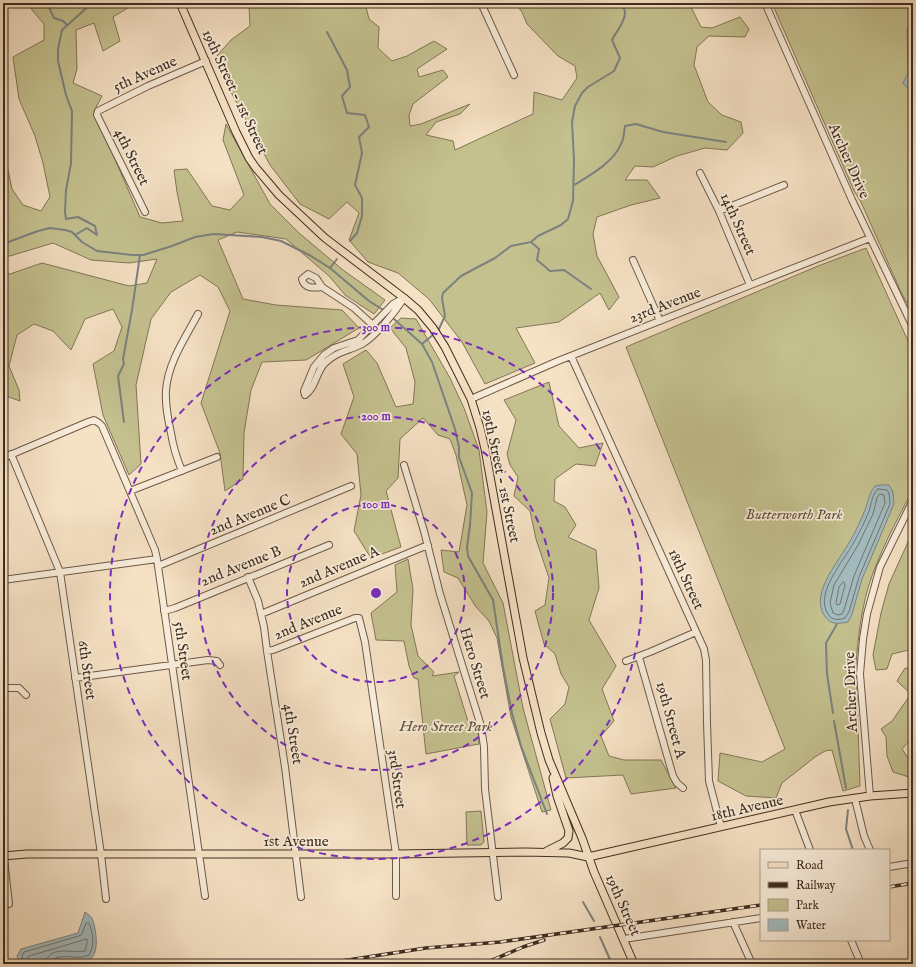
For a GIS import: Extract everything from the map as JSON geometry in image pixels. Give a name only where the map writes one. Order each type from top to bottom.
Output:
[{"type":"main road","name":"19th Street - 1st Street","points":[[180,3],[249,158],[268,183],[290,206],[325,238],[418,310],[442,342],[471,399],[485,449],[523,658],[533,701],[549,760],[582,838],[588,857]]},
{"type":"main road","points":[[544,852],[563,843],[568,838],[569,831],[557,796],[549,760]]},
{"type":"main road","name":"18th Avenue","points":[[588,857],[828,802],[870,796],[913,793]]},
{"type":"main road","name":"1st Avenue","points":[[3,854],[396,854],[569,852],[588,857]]},
{"type":"main road","name":"19th Street","points":[[588,857],[634,964]]},
{"type":"street","points":[[481,3],[514,75]]},
{"type":"street","name":"Archer Drive","points":[[765,3],[870,238],[913,328]]},
{"type":"street","name":"5th Avenue","points":[[97,113],[99,110],[121,99],[206,61]]},
{"type":"street","name":"4th Street","points":[[97,113],[145,212]]},
{"type":"street","name":"14th Street","points":[[700,173],[719,211],[750,285]]},
{"type":"street","points":[[719,211],[784,185]]},
{"type":"street","name":"23rd Avenue","points":[[471,399],[571,356],[870,238]]},
{"type":"street","points":[[633,260],[660,321]]},
{"type":"street","points":[[322,287],[354,308],[375,327]]},
{"type":"street","points":[[375,327],[366,342],[338,353],[329,360],[319,371],[309,393],[305,395],[304,392],[314,367],[319,361],[334,348],[358,340],[396,310],[404,298]]},
{"type":"street","points":[[182,471],[167,416],[166,390],[169,375],[180,347],[198,314]]},
{"type":"street","name":"18th Street","points":[[571,356],[704,649],[706,660],[709,781],[721,827]]},
{"type":"street","name":"5th Street","points":[[11,454],[94,420],[102,426],[155,550],[157,559],[171,666],[205,896]]},
{"type":"street","points":[[3,458],[11,454]]},
{"type":"street","name":"6th Street","points":[[11,454],[60,572],[106,898]]},
{"type":"street","points":[[130,492],[217,457]]},
{"type":"street","name":"Hero Street","points":[[404,464],[428,545],[440,594],[481,726],[484,747],[485,789],[498,897]]},
{"type":"street","name":"2nd Avenue C","points":[[158,566],[351,486]]},
{"type":"street","name":"Archer Drive","points":[[870,796],[860,674],[863,639],[867,614],[880,567],[913,500]]},
{"type":"street","name":"2nd Avenue B","points":[[164,611],[176,608],[248,577],[329,545]]},
{"type":"street","name":"2nd Avenue A","points":[[262,614],[428,545]]},
{"type":"street","points":[[3,580],[157,559]]},
{"type":"street","name":"4th Street","points":[[248,577],[262,614],[285,766],[301,897]]},
{"type":"street","name":"2nd Avenue","points":[[267,651],[274,650],[355,618],[359,618]]},
{"type":"street","name":"3rd Street","points":[[359,618],[366,648],[396,854],[396,896]]},
{"type":"street","points":[[626,661],[639,657],[696,632]]},
{"type":"street","name":"19th Street A","points":[[639,657],[673,776],[683,788]]},
{"type":"street","points":[[75,678],[208,660],[216,661],[220,665]]},
{"type":"street","points":[[3,688],[19,688],[26,695]]},
{"type":"street","points":[[855,798],[864,836],[870,849]]},
{"type":"street","points":[[795,810],[810,849]]},
{"type":"street","points":[[3,854],[9,904]]},
{"type":"street","points":[[890,867],[913,864]]},
{"type":"street","points":[[624,939],[760,918]]},
{"type":"street","points":[[733,922],[752,964]]},
{"type":"street","points":[[851,941],[861,964]]},
{"type":"green space","points":[[30,3],[136,3],[113,17],[120,41],[103,51],[94,23],[76,30],[77,69],[73,83],[102,96],[94,111],[140,217],[162,223],[183,221],[174,170],[187,169],[212,206],[230,210],[244,195],[223,140],[226,124],[270,204],[299,233],[343,270],[385,300],[374,314],[345,295],[329,276],[286,239],[237,232],[218,240],[243,299],[276,305],[342,310],[359,328],[306,360],[262,362],[251,390],[244,433],[243,479],[225,491],[220,453],[201,403],[230,311],[218,287],[200,275],[171,292],[151,319],[136,385],[141,464],[129,475],[103,415],[93,364],[114,351],[122,327],[113,309],[85,319],[71,350],[53,331],[34,324],[17,335],[9,366],[19,390],[20,401],[3,395],[3,273],[10,274],[42,263],[129,286],[147,283],[157,259],[129,263],[91,260],[53,243],[10,256],[3,256],[3,146],[12,189],[23,205],[41,211],[50,197],[43,163],[35,136],[19,99],[13,57],[44,40],[44,24],[32,10]]},
{"type":"green space","points":[[250,3],[365,3],[369,19],[379,27],[378,48],[392,61],[407,56],[434,41],[447,49],[417,69],[419,77],[443,70],[448,77],[413,104],[409,115],[410,126],[421,124],[470,104],[460,114],[436,122],[426,135],[453,141],[455,150],[533,114],[534,92],[562,100],[577,78],[575,66],[558,56],[527,24],[522,12],[515,3],[689,3],[701,27],[712,28],[740,17],[749,29],[745,37],[709,36],[697,47],[694,65],[708,102],[722,115],[741,122],[743,133],[727,150],[705,148],[677,156],[653,167],[635,166],[625,180],[647,180],[660,198],[631,205],[597,217],[593,234],[597,256],[619,297],[609,310],[600,293],[559,322],[516,328],[535,363],[485,384],[462,342],[429,299],[398,273],[368,262],[349,240],[359,213],[347,202],[329,219],[300,204],[270,165],[224,79],[215,58],[231,40],[250,26]]},
{"type":"green space","points":[[772,3],[913,3],[913,314],[901,292],[861,202],[854,191]]},
{"type":"green space","name":"Butterworth Park","points":[[866,248],[913,352],[913,486],[877,564],[868,588],[862,616],[856,664],[860,786],[843,791],[832,750],[825,751],[815,757],[782,783],[776,798],[746,796],[718,781],[720,753],[762,762],[785,749],[626,347],[818,266]]},
{"type":"green space","points":[[401,318],[416,319],[450,378],[464,408],[479,450],[487,512],[483,563],[503,603],[523,708],[551,810],[542,812],[511,717],[497,638],[489,621],[476,607],[458,578],[444,572],[441,550],[459,552],[467,505],[456,455],[450,439],[438,435],[423,418],[400,439],[398,478],[386,491],[401,547],[371,558],[354,531],[361,495],[357,454],[341,434],[354,397],[343,364],[366,350],[377,363],[396,407],[413,404],[415,382],[406,348],[390,328]]},
{"type":"green space","points":[[549,382],[559,426],[579,448],[603,443],[595,466],[576,464],[555,479],[554,501],[565,507],[576,525],[568,537],[596,550],[599,588],[589,620],[616,666],[602,689],[614,721],[601,736],[609,756],[624,760],[661,760],[676,788],[631,794],[623,775],[566,778],[550,719],[565,704],[569,687],[561,674],[555,654],[544,644],[535,611],[545,605],[549,578],[536,539],[530,511],[514,496],[518,477],[510,465],[507,454],[516,420],[504,400]]},
{"type":"green space","points":[[913,531],[913,649],[892,654],[887,669],[876,670],[873,655],[881,613],[889,584]]},
{"type":"green space","name":"Hero Street Park","points":[[408,559],[413,589],[411,625],[418,656],[434,672],[432,676],[459,672],[454,676],[471,731],[478,730],[479,744],[426,754],[418,679],[414,678],[409,666],[404,641],[376,640],[371,613],[397,592],[395,565]]},
{"type":"green space","points":[[905,668],[913,669],[913,737],[902,749],[908,758],[913,758],[913,777],[893,772],[887,756],[886,737],[881,729],[892,721],[911,694],[897,681]]},
{"type":"green space","points":[[481,811],[484,842],[481,845],[467,845],[466,812]]},
{"type":"water","points":[[913,20],[913,94],[903,83],[908,73],[907,29]]},
{"type":"water","points":[[889,485],[893,492],[894,504],[862,579],[852,614],[848,622],[838,623],[829,621],[824,615],[821,606],[823,586],[856,529],[865,510],[871,492],[875,486]]},
{"type":"water","points":[[85,912],[92,918],[96,934],[95,951],[90,959],[84,961],[66,960],[37,964],[20,963],[17,956],[21,949],[78,933]]},
{"type":"waterway","points":[[47,3],[54,18],[63,21],[67,25]]},
{"type":"waterway","points":[[75,235],[87,228],[97,235],[95,226],[78,217],[66,219],[66,190],[71,163],[72,111],[66,95],[58,61],[58,49],[62,30],[92,3]]},
{"type":"waterway","points":[[438,331],[445,316],[442,298],[443,293],[461,276],[495,258],[511,246],[531,242],[538,236],[561,225],[568,219],[573,201],[574,160],[572,122],[575,106],[582,93],[588,87],[614,71],[620,58],[612,40],[625,16],[622,3]]},
{"type":"waterway","points":[[327,32],[347,70],[350,87],[342,96],[347,113],[365,115],[369,127],[359,137],[362,153],[355,185],[362,198],[362,216],[357,233],[350,241]]},
{"type":"waterway","points":[[574,185],[607,163],[613,157],[618,151],[622,142],[625,126],[636,124],[663,132],[726,142]]},
{"type":"waterway","points":[[3,244],[50,228],[72,232],[82,242],[97,251],[132,255],[143,255],[195,237],[214,234],[262,237],[281,241],[311,256],[330,268],[369,301],[385,311],[422,344],[432,362],[455,429],[459,447],[459,457],[472,493],[467,547],[468,556],[493,600],[503,667],[512,713],[521,746],[547,814]]},
{"type":"waterway","points":[[531,242],[539,249],[537,260],[550,271],[564,270],[591,289]]},
{"type":"waterway","points":[[124,422],[118,376],[124,364],[123,359],[140,255]]},
{"type":"waterway","points":[[330,268],[337,259]]},
{"type":"waterway","points":[[422,344],[434,334]]},
{"type":"waterway","points":[[833,713],[827,674],[826,643],[837,624]]},
{"type":"waterway","points":[[834,721],[846,788]]},
{"type":"waterway","points":[[848,810],[846,829],[853,849]]},
{"type":"waterway","points":[[583,902],[594,921]]},
{"type":"waterway","points":[[600,937],[612,964]]},
{"type":"railway","points":[[890,887],[913,883]]},
{"type":"railway","points":[[322,964],[426,948],[500,942],[760,905]]},
{"type":"railway","points":[[483,964],[544,940]]}]
